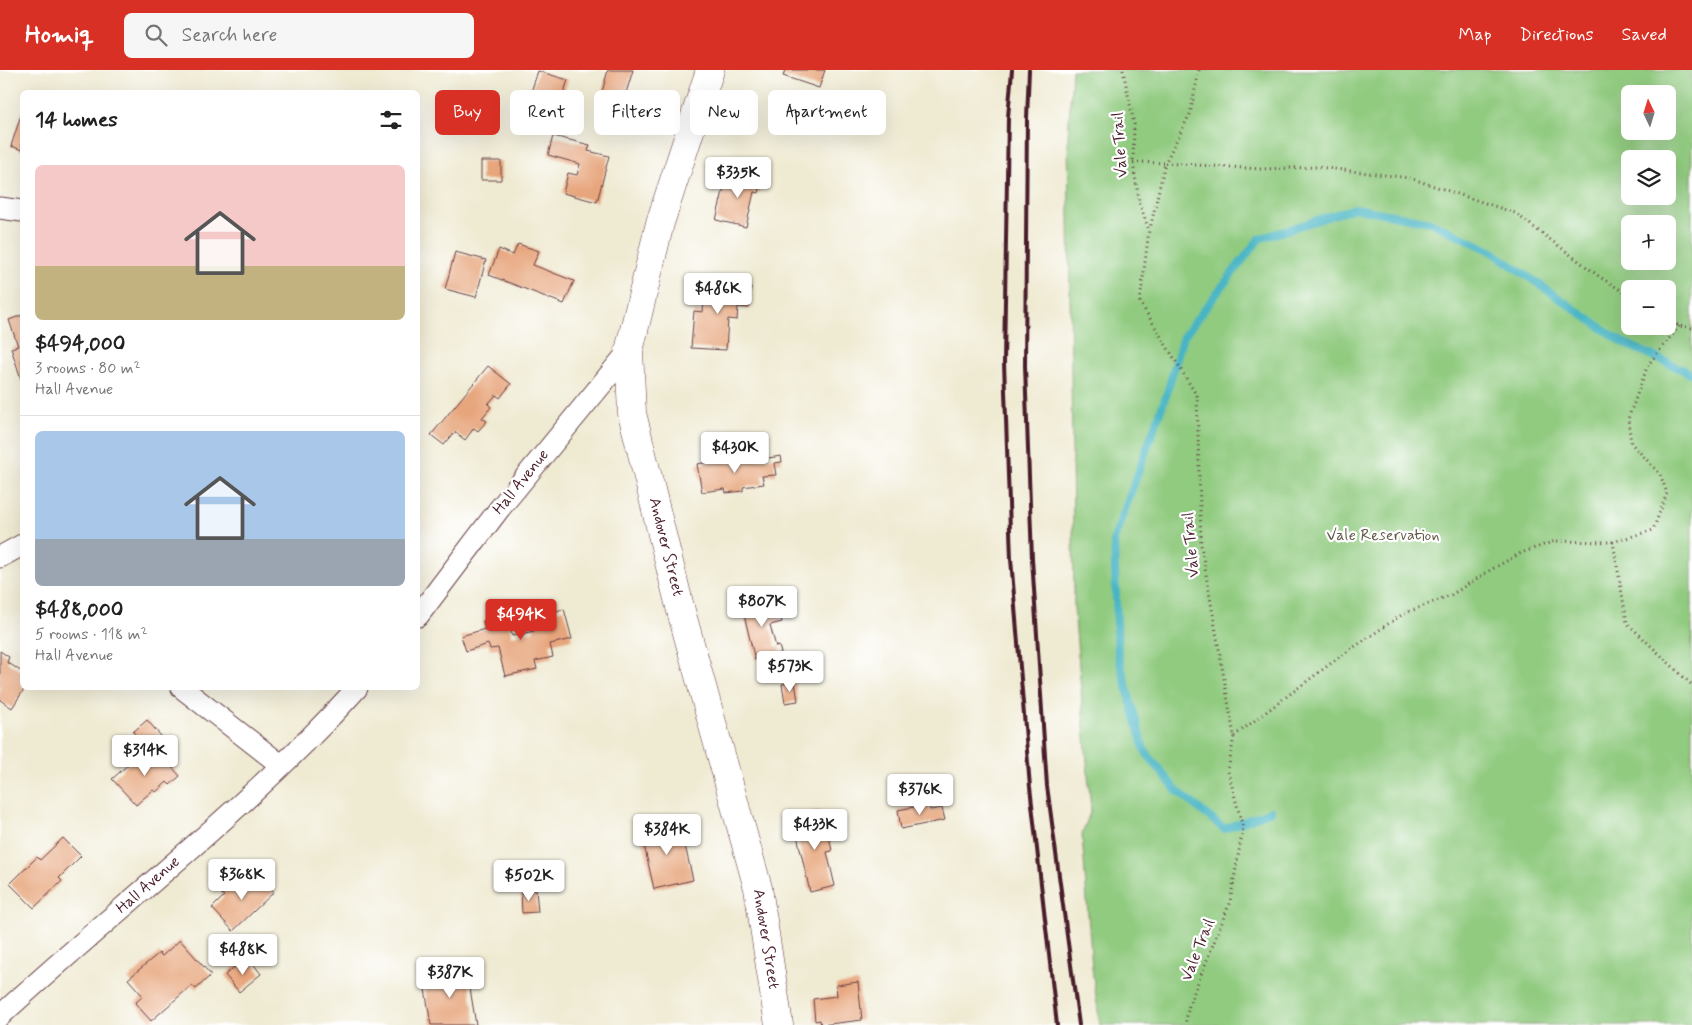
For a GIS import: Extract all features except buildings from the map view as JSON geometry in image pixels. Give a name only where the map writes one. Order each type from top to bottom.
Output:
[{"type":"main road","name":"Andover Street","points":[[710,70],[660,223],[629,351],[632,413],[681,611],[758,888],[779,1025]]},
{"type":"street","points":[[0,208],[20,211]]},
{"type":"street","name":"Hall Avenue","points":[[420,613],[500,508],[629,351]]},
{"type":"street","points":[[185,690],[281,765]]},
{"type":"street","name":"Hall Avenue","points":[[0,1016],[241,804],[327,721],[355,690]]},
{"type":"path","name":"Vale Trail","points":[[1123,70],[1134,124],[1133,162],[1139,202],[1149,230],[1140,302],[1197,396],[1201,546],[1234,736],[1228,771],[1243,828],[1230,902],[1189,1005],[1185,1025]]},
{"type":"path","points":[[1149,230],[1165,163],[1190,114],[1199,70]]},
{"type":"path","points":[[1133,162],[1261,169],[1318,167],[1410,178],[1515,213],[1600,277],[1621,290]]},
{"type":"path","points":[[1676,324],[1692,328]]},
{"type":"path","points":[[1234,736],[1338,658],[1403,614],[1451,595],[1520,553],[1555,541],[1613,542],[1653,530],[1667,492],[1660,474],[1631,442],[1628,419],[1648,365],[1679,326]]},
{"type":"path","points":[[1613,542],[1628,623],[1692,686]]},
{"type":"green space","name":"Vale Reservation","points":[[1072,70],[1692,70],[1692,1025],[1100,1025],[1092,968],[1082,834],[1091,810],[1074,607],[1068,137]]},
{"type":"waterway","points":[[1271,811],[1224,829],[1176,790],[1144,750],[1118,655],[1114,539],[1167,393],[1183,337],[1259,239],[1355,208],[1430,222],[1491,251],[1622,342],[1692,374]]},
{"type":"railway","points":[[1012,70],[1008,117],[1004,363],[1011,559],[1030,787],[1057,1025]]},
{"type":"railway","points":[[1029,70],[1025,366],[1032,559],[1047,786],[1079,1025]]}]
